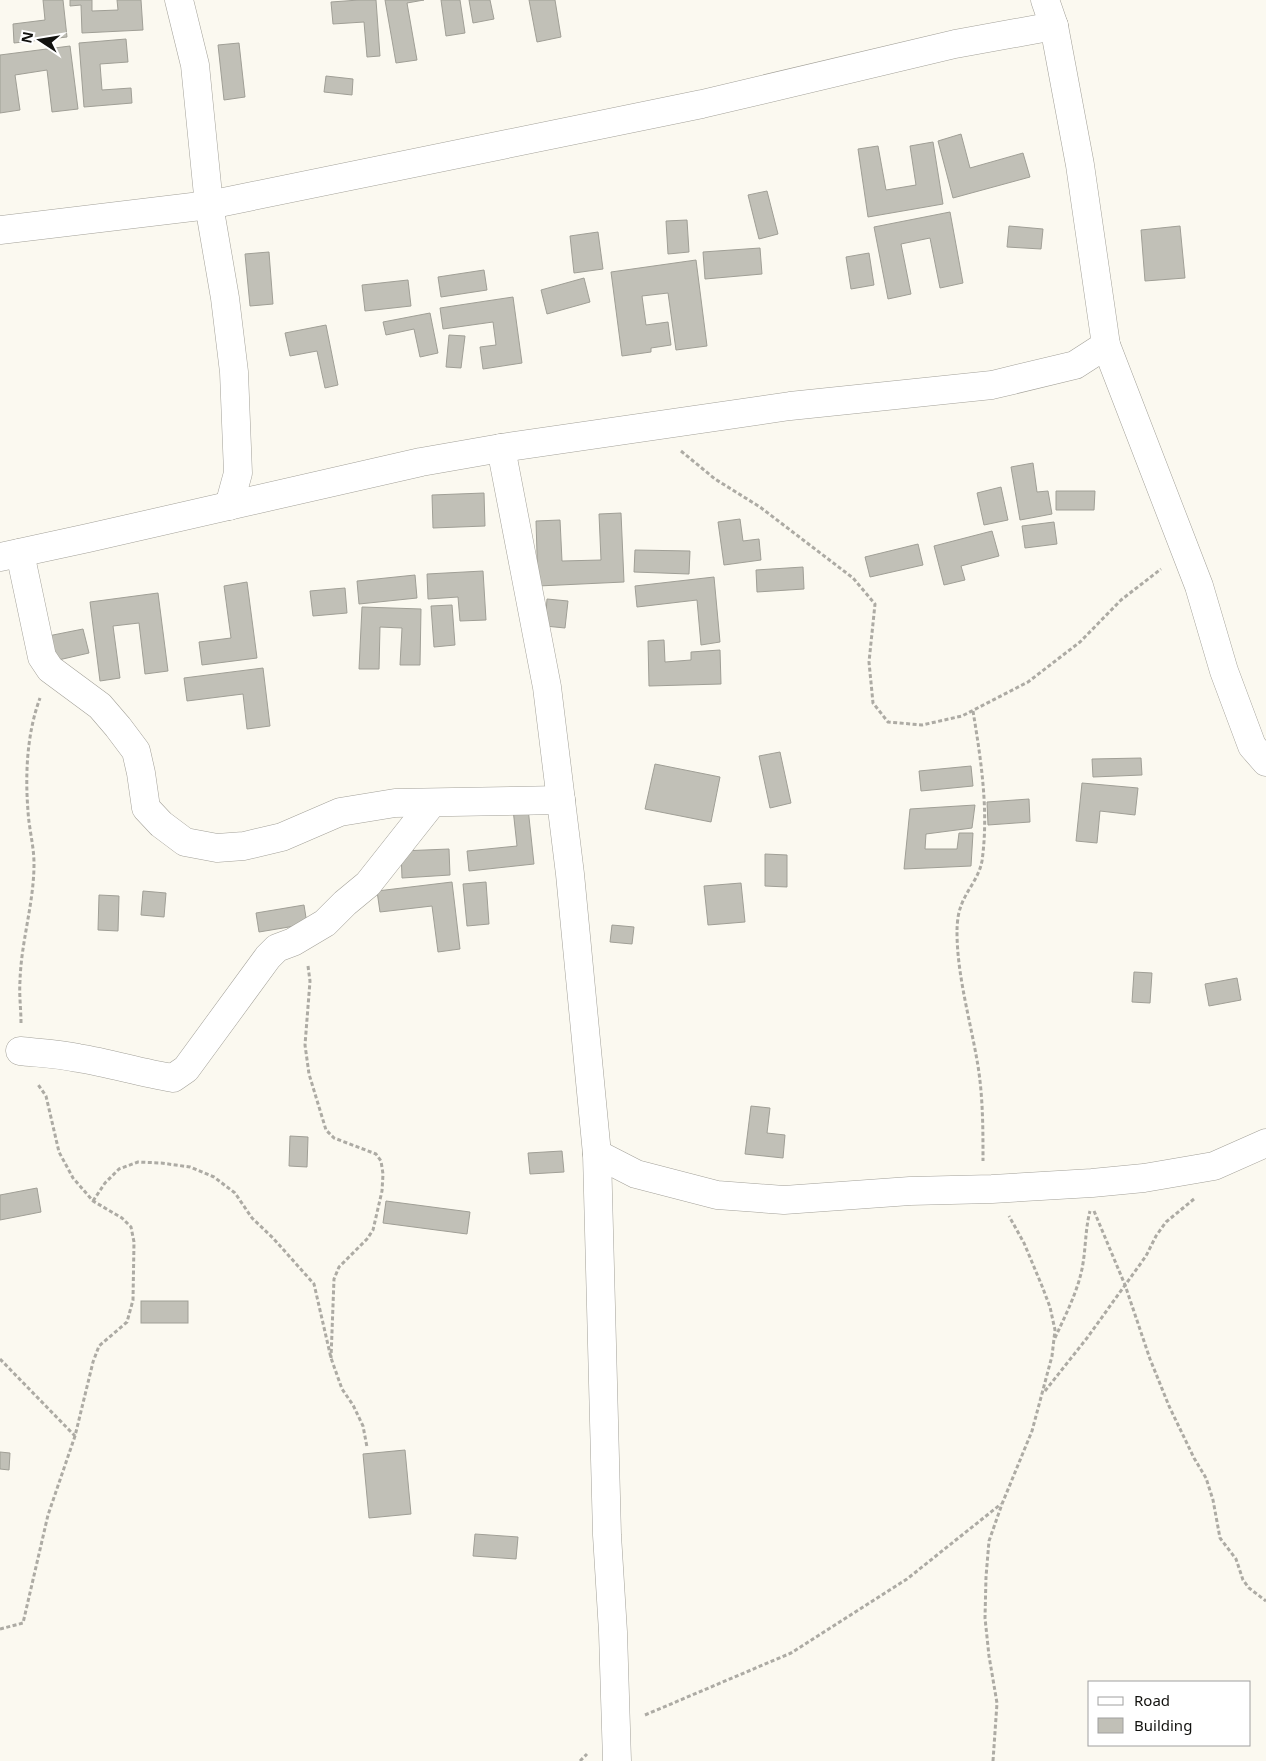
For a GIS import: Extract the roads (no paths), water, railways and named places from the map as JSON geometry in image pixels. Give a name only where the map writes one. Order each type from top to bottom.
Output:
[{"type":"street","points":[[179,0],[195,65],[209,205],[225,298],[234,372],[238,473],[229,506]]},
{"type":"street","points":[[1046,0],[1052,13],[1080,165],[1106,346],[1199,586],[1224,671],[1252,746],[1266,762]]},
{"type":"street","points":[[0,230],[209,205],[702,104],[955,44],[1052,13]]},
{"type":"street","points":[[561,800],[395,803],[340,812],[282,837],[244,846],[217,848],[186,842],[160,824],[146,808],[142,773],[136,751],[118,727],[100,706],[50,669],[42,657],[10,555],[420,462],[501,448],[790,406],[992,385],[1076,364],[1106,346]]},
{"type":"street","points":[[501,448],[546,687],[570,874],[597,1154],[606,1525],[613,1632],[617,1761]]},
{"type":"street","points":[[20,1051],[76,1057],[173,1078],[186,1069],[198,1054],[277,948],[294,942],[325,923],[368,884],[432,803]]},
{"type":"street","points":[[597,1154],[636,1174],[717,1195],[784,1200],[910,1190],[987,1189],[1144,1178],[1214,1166],[1266,1143]]}]
